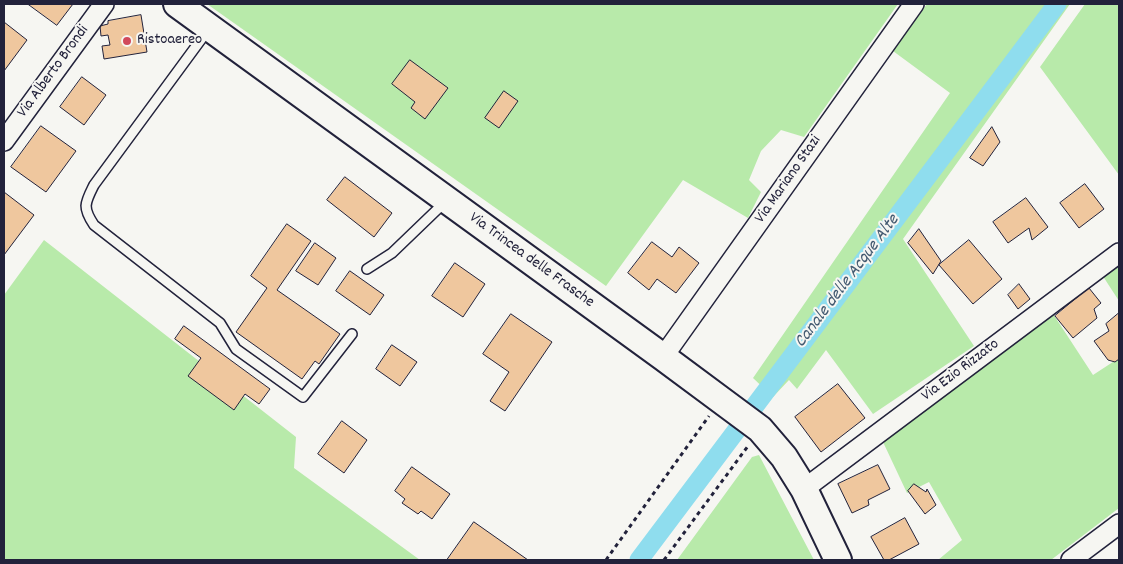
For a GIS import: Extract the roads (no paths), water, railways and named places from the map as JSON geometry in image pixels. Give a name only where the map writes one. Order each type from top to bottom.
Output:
[{"type":"street","name":"Via Alberto Brondi","points":[[4,141],[104,4]]},
{"type":"street","name":"Via Trincea delle Frasche","points":[[177,4],[725,402],[760,430],[784,457],[804,489],[838,560]]},
{"type":"street","name":"Via Mariano Stazi","points":[[663,357],[914,4]]},
{"type":"street","name":"Via Ezio Rizzato","points":[[804,489],[1119,253]]},
{"type":"street","points":[[1071,560],[1119,524]]},
{"type":"lane","points":[[210,28],[94,185],[87,200],[86,212],[94,225],[220,323],[236,349],[303,397],[352,334]]},
{"type":"lane","points":[[367,269],[392,253],[447,200]]},
{"type":"waterway","name":"Canale delle Acque Alte","points":[[639,560],[1057,4]]},
{"type":"place","name":"Ristoaereo","points":[[127,41]]}]
